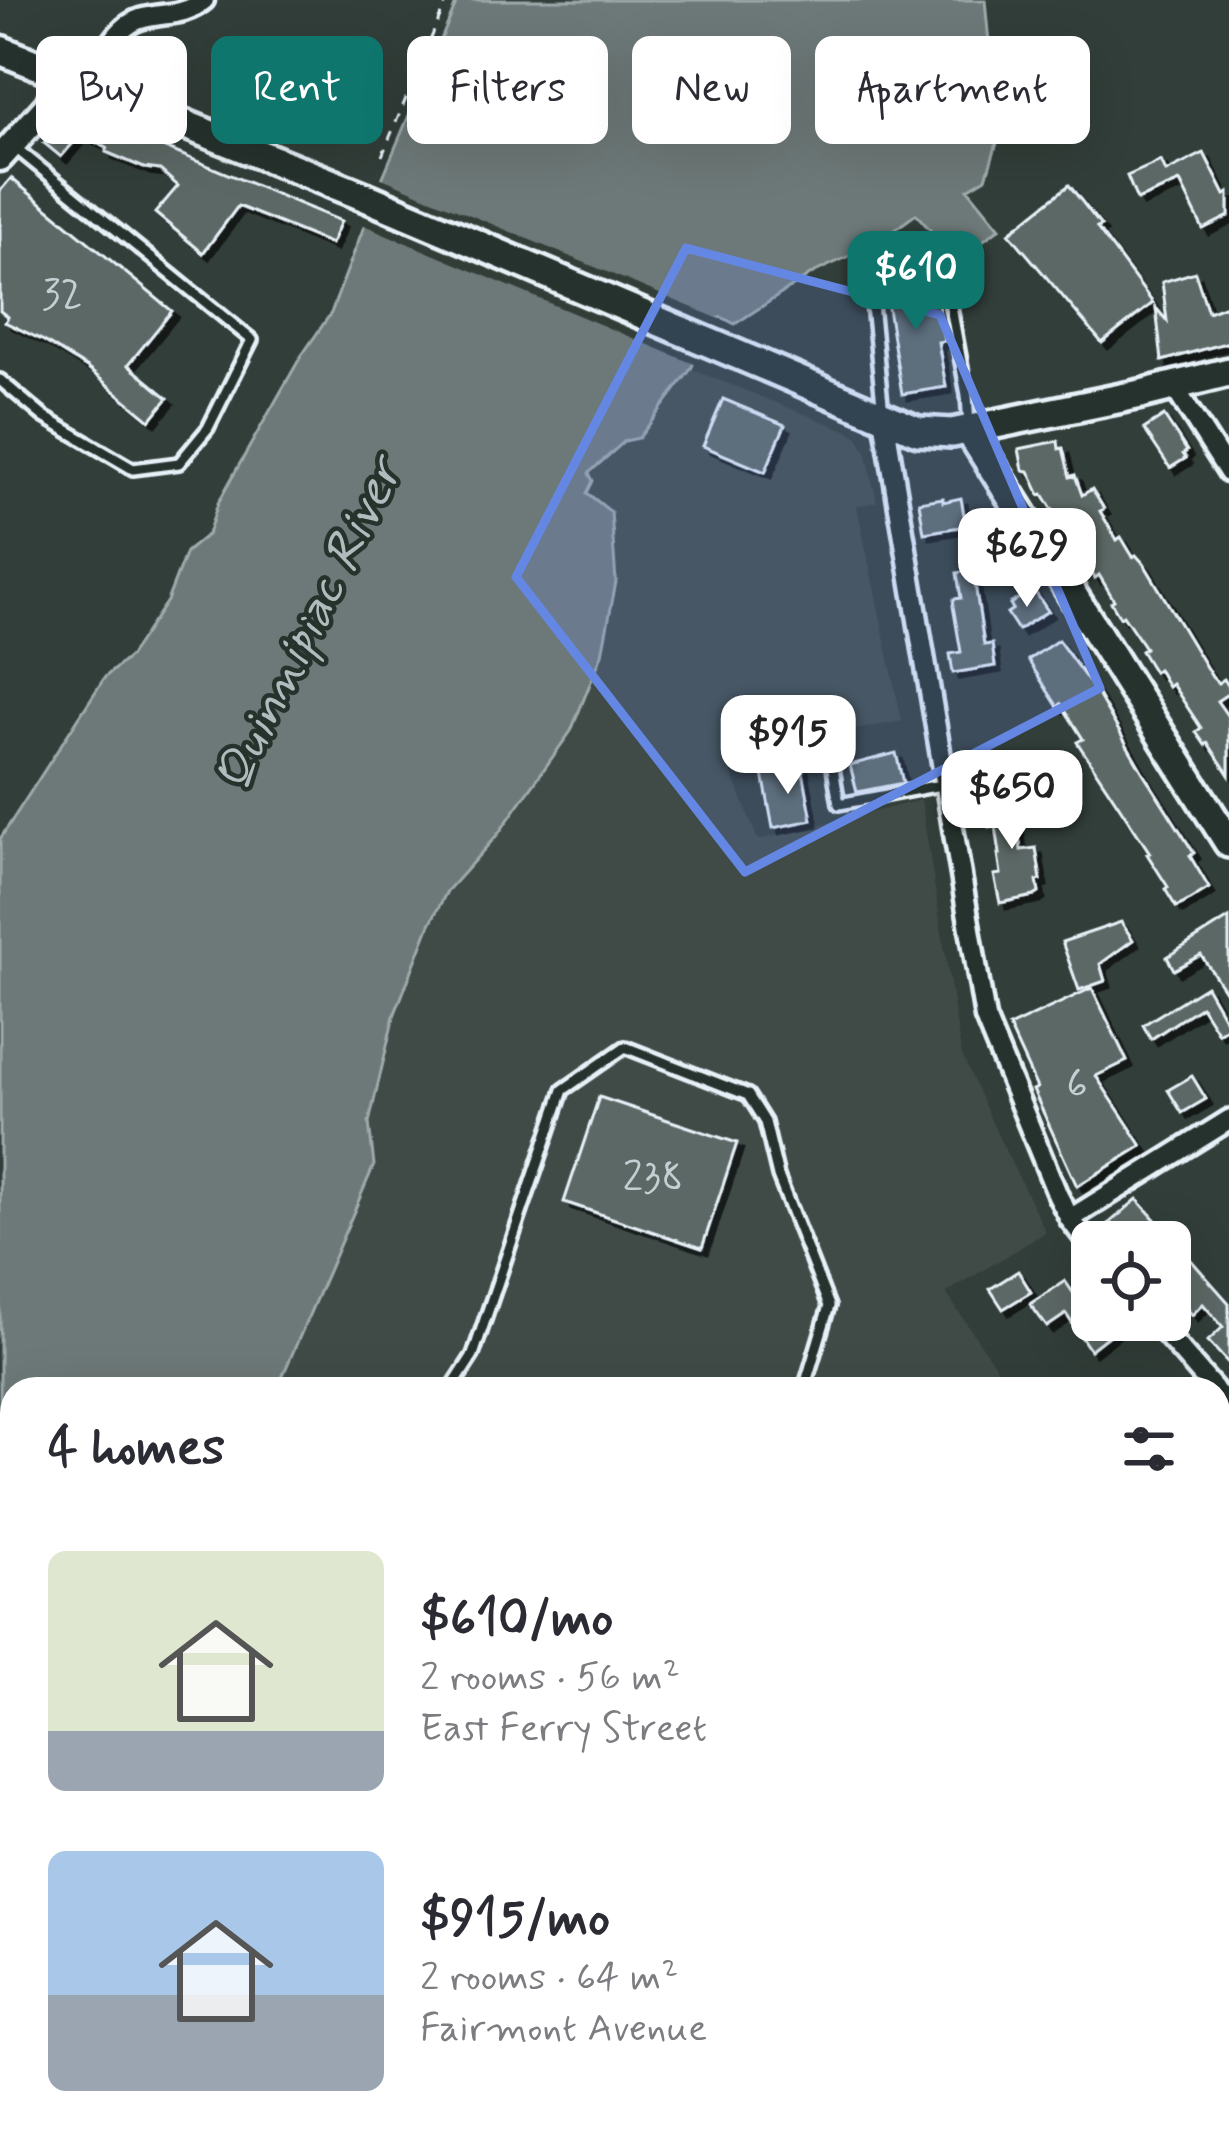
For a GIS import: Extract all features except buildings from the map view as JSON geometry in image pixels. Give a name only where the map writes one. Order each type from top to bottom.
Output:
[{"type":"main road","points":[[0,50],[36,65]]},
{"type":"main road","points":[[187,126],[368,198],[884,418],[933,434],[1229,372]]},
{"type":"main road","points":[[969,430],[1229,842]]},
{"type":"street","points":[[120,36],[140,19],[183,13],[204,0]]},
{"type":"street","points":[[4,145],[36,116]]},
{"type":"street","points":[[1174,387],[1229,473]]},
{"type":"street","points":[[884,418],[985,1018],[1070,1219],[1229,1120]]},
{"type":"street","points":[[1172,1341],[1203,1377]]},
{"type":"lane","points":[[0,380],[44,417],[133,469],[179,463],[208,428],[251,340],[4,145]]},
{"type":"lane","points":[[884,418],[869,275],[944,263],[969,430]]},
{"type":"lane","points":[[830,749],[839,804],[946,784]]},
{"type":"lane","points":[[458,1377],[472,1355],[563,1090],[625,1047],[748,1095],[765,1122],[778,1176],[829,1306],[808,1377]]},
{"type":"path","points":[[382,156],[447,0]]},
{"type":"highlighted area","points":[[686,248],[940,315],[1100,688],[745,872],[516,577]]},
{"type":"shaded area","points":[[691,369],[848,431],[866,451],[877,502],[857,506],[902,721],[725,755],[758,840],[921,800],[961,1053],[1046,1232],[946,1293],[1003,1377],[282,1377],[374,1165],[369,1123],[377,1088],[394,1016],[430,924],[447,891],[498,834],[571,731],[602,654],[616,582],[611,513],[587,493],[589,474],[625,441],[639,438]]},
{"type":"water","name":"Quinnipiac River","points":[[456,0],[985,0],[988,36],[815,36],[815,144],[997,144],[986,178],[968,189],[1000,228],[957,260],[916,214],[877,243],[813,273],[735,324],[721,317],[712,323],[691,369],[639,438],[625,441],[589,473],[593,481],[587,493],[611,512],[616,582],[602,654],[571,731],[498,834],[447,891],[430,924],[394,1016],[377,1088],[369,1123],[374,1165],[282,1377],[0,1377],[0,839],[105,677],[129,657],[167,601],[186,552],[208,534],[238,467],[331,313],[407,120],[407,144],[608,144],[608,36],[442,36]]},
{"type":"pier","points":[[377,176],[722,320],[721,324],[699,366],[359,223]]}]
